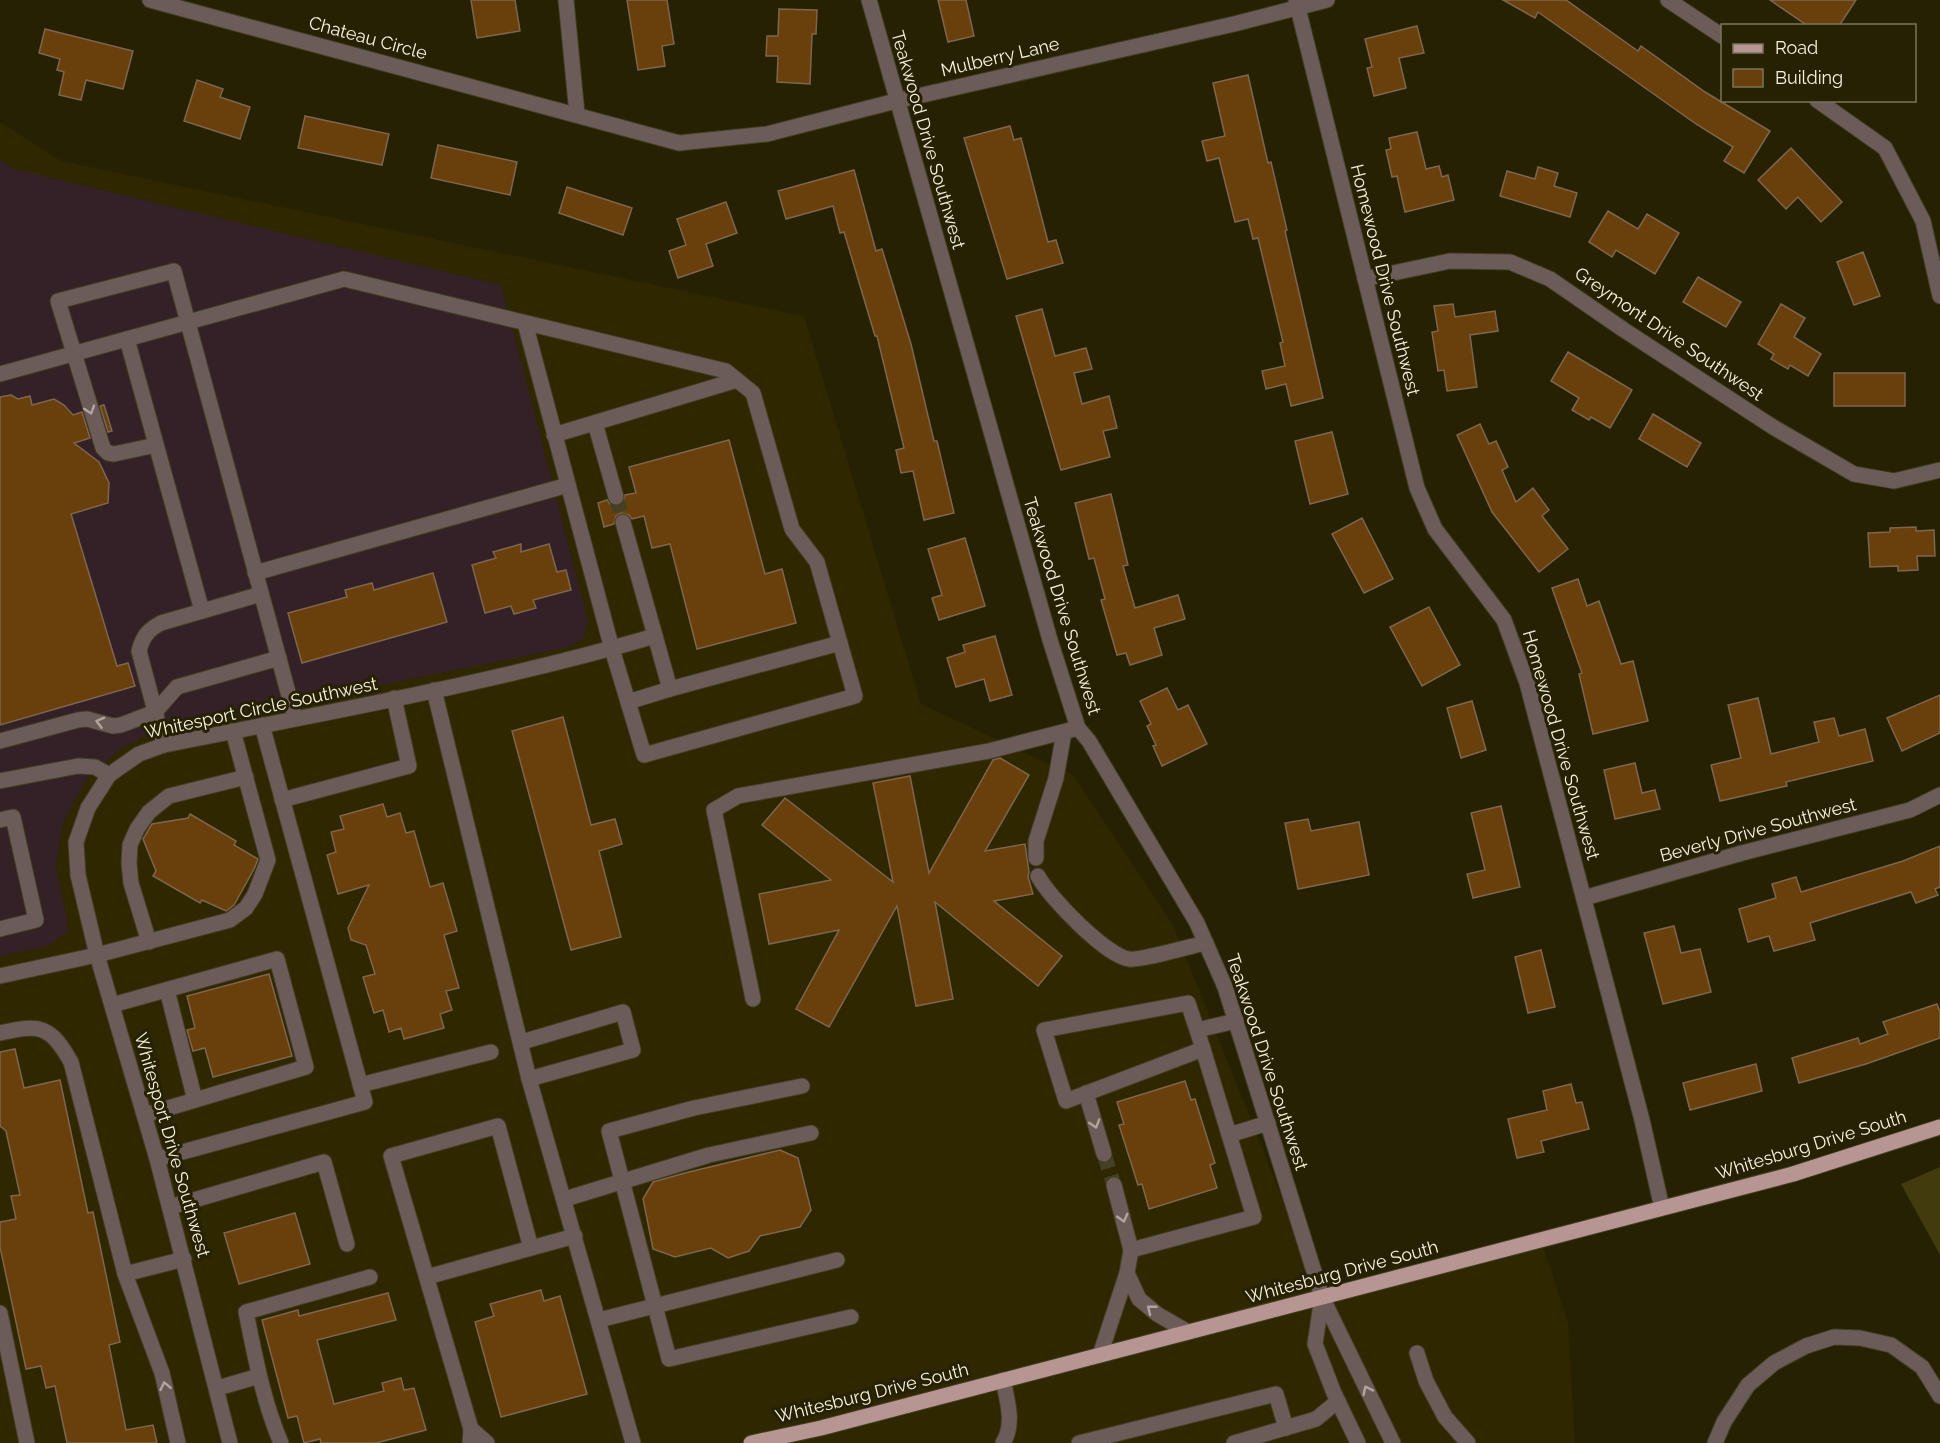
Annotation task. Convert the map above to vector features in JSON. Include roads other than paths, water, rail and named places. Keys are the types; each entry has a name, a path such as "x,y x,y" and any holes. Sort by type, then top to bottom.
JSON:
{"main road":[{"name":"Whitesburg Drive South","path":"751,1443 820,1428 1793,1174 1940,1127"}],"street":[{"name":"Chateau Circle","path":"150,0 577,114"},
{"path":"567,0 577,114"},
{"name":"Teakwood Drive Southwest","path":"869,0 1050,640 1071,730 1089,741 1197,923 1225,987 1322,1298 1393,1443"},
{"name":"Mulberry Lane","path":"577,114 679,143 767,134 896,101 1224,27 1297,3 1327,0"},
{"path":"1668,0 1721,35"},
{"name":"Homewood Drive Southwest","path":"1297,3 1417,488 1435,529 1504,620 1527,683 1642,1120 1662,1208"},
{"path":"1820,102 1885,148 1923,221 1940,296"},
{"name":"Greymont Drive Southwest","path":"1365,279 1450,261 1510,262 1550,279 1623,330 1763,420 1854,474 1894,481 1940,471"},
{"path":"156,445 114,454 108,453 103,448 57,301 174,271 295,718"},
{"path":"0,374 344,279 726,371 753,393 792,529 817,562 855,696 644,755 612,649 525,323"},
{"path":"127,339 202,611"},
{"path":"554,435 737,380"},
{"path":"595,423 616,498"},
{"path":"255,573 568,485"},
{"path":"623,522 670,689"},
{"path":"164,745 139,651 143,636 151,628 161,623 261,594"},
{"name":"Whitesport Circle Southwest","path":"97,955 78,874 76,842 88,808 109,775 139,754 164,745 434,690 612,649 655,636"},
{"path":"628,702 840,643"},
{"path":"0,741 78,720 87,719 113,726 121,725 155,712 177,687 279,658"},
{"path":"434,690 522,1042 529,1079 633,1443"},
{"path":"282,800 410,766 394,698"},
{"path":"157,1159 365,1102 262,725"},
{"path":"1036,858 1036,841 1071,730"},
{"path":"753,999 714,810 738,796 989,751 1071,730"},
{"path":"0,976 97,955 231,920 246,908 255,894 268,860 233,731"},
{"path":"0,781 78,766 95,767 109,775"},
{"path":"149,942 131,883 130,845 137,829 149,812 169,796 246,777"},
{"name":"Beverly Drive Southwest","path":"1584,898 1742,853 1910,810 1940,795"},
{"path":"0,820 14,817 36,921 0,929"},
{"path":"1038,876 1052,898 1086,931 1128,959 1206,943"},
{"name":"Whitesport Drive Southwest","path":"97,955 157,1159 218,1388 230,1443"},
{"path":"112,1005 277,958 306,1067 145,1116"},
{"path":"167,990 195,1100"},
{"path":"1131,1250 1254,1217 1203,1049 1188,1003 1044,1030 1066,1101 1203,1049"},
{"path":"522,1042 623,1012 633,1050 529,1079"},
{"path":"1197,1030 1236,1021"},
{"path":"0,1033 38,1027 62,1045 71,1062 80,1088 125,1274 162,1372 178,1443"},
{"path":"360,1085 491,1052"},
{"path":"802,1086 694,1108 609,1131 669,1359 851,1317"},
{"path":"1086,1093 1104,1154"},
{"path":"1229,1136 1268,1123"},
{"path":"487,1443 471,1436 391,1155 498,1126 531,1248"},
{"path":"565,1199 709,1155 811,1133"},
{"path":"170,1207 324,1162 347,1244"},
{"path":"1100,1355 1127,1274 1131,1250 1114,1185"},
{"path":"427,1277 575,1236"},
{"path":"125,1274 184,1259"},
{"path":"598,1320 837,1260"},
{"path":"1127,1274 1139,1299 1157,1314 1188,1332"},
{"path":"281,1443 268,1410 246,1312 370,1277"},
{"path":"1322,1298 1315,1344 1358,1443"},
{"path":"0,1313 27,1443"},
{"path":"1715,1443 1724,1422 1748,1385 1774,1364 1806,1346 1834,1337 1860,1338 1891,1345 1922,1367 1940,1396"},
{"path":"1417,1353 1426,1381 1445,1417 1468,1443"},
{"path":"218,1388 259,1376"},
{"path":"1003,1380 1009,1416 1008,1435 1003,1443"},
{"path":"1079,1443 1276,1394 1286,1428"},
{"path":"1234,1443 1316,1419 1338,1401"}],"tunnel":[{"path":"616,497 623,522"},
{"path":"1104,1154 1114,1185"}]}
